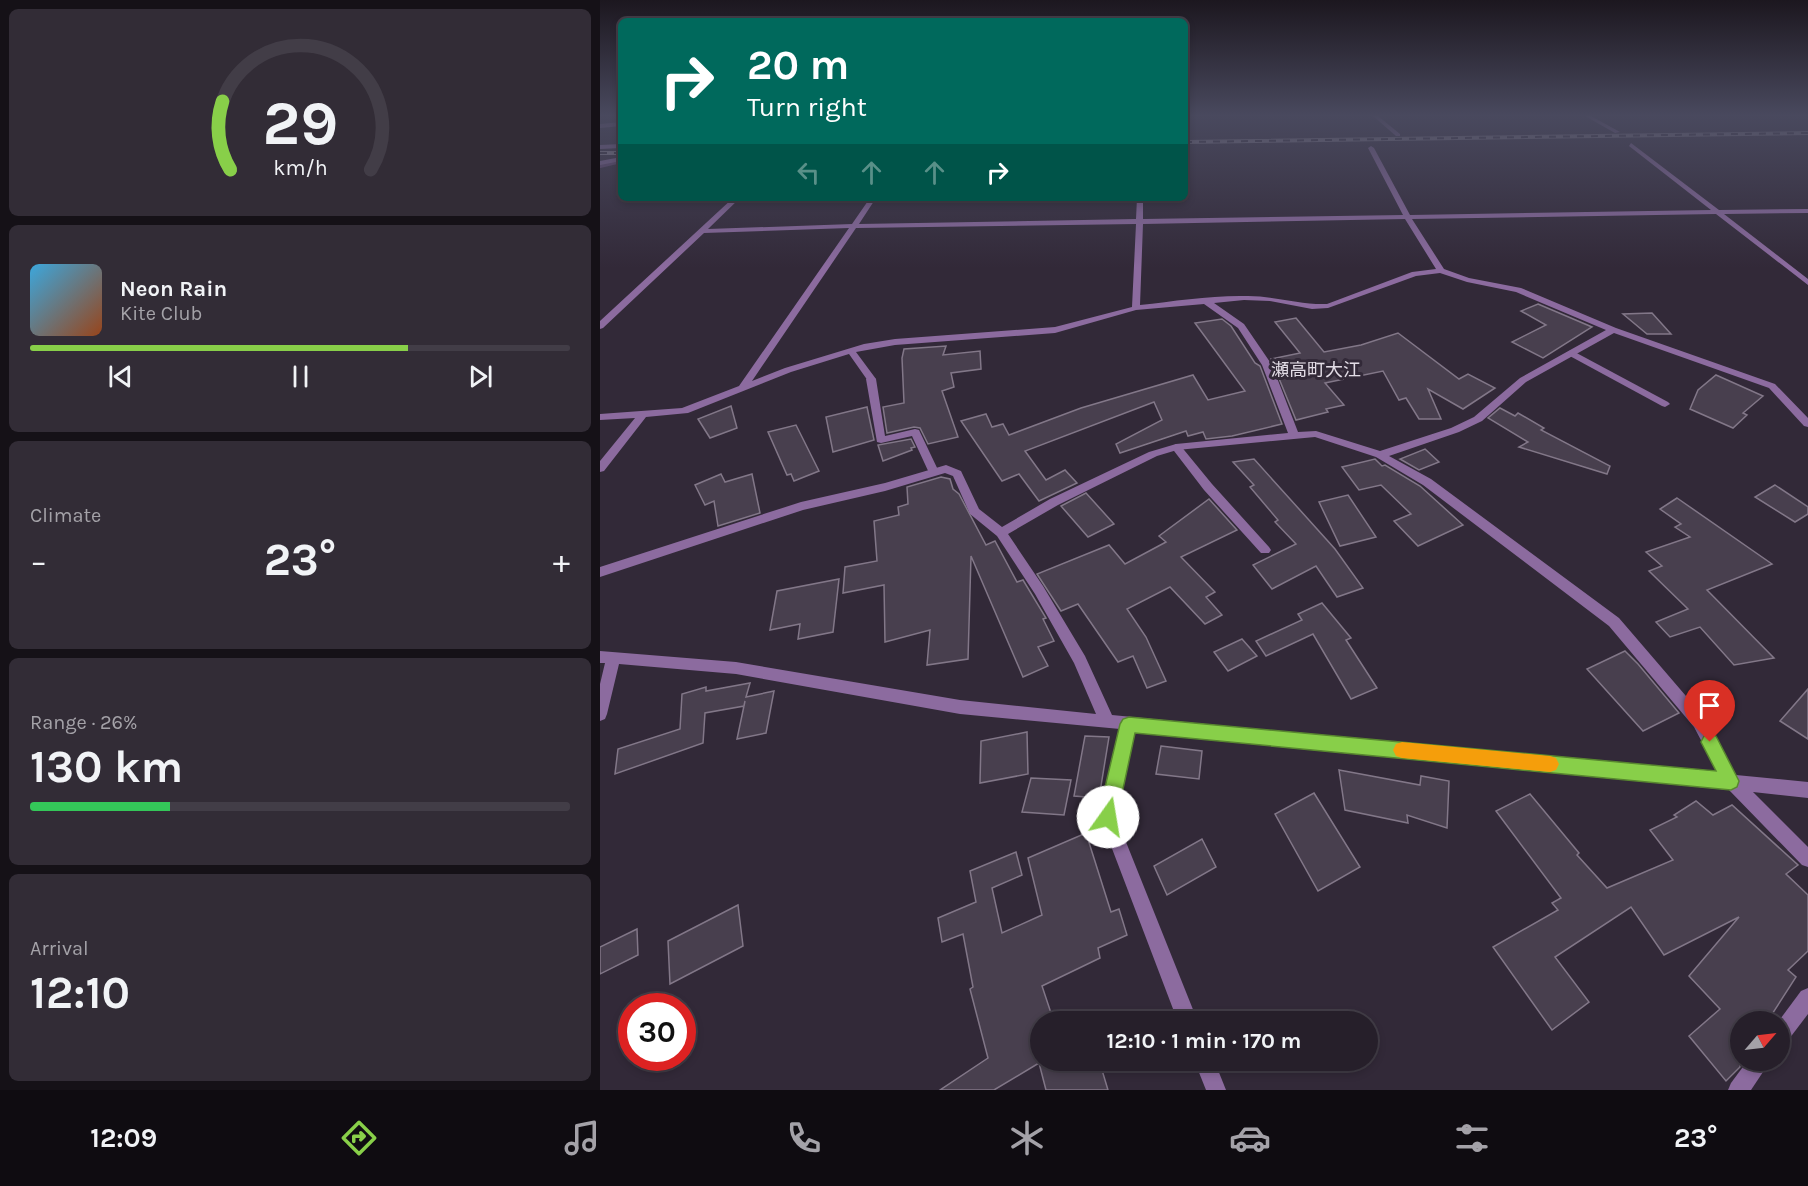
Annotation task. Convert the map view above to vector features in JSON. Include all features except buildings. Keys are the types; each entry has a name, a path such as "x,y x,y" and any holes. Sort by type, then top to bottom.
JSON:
{"street":[{"path":"1381,167 1408,218 1441,271"},
{"path":"1659,167 1808,283"},
{"path":"600,326 734,201"},
{"path":"742,388 871,201"},
{"path":"1136,308 1140,201"},
{"path":"703,231 855,226 1808,211"},
{"path":"600,417 684,411 788,370 851,351 895,342 1055,330 1136,308 1244,298 1270,299 1312,307 1328,306 1415,274 1441,271 1467,280 1518,290 1612,330 1772,386 1808,424"},
{"path":"1207,302 1241,326 1267,365 1294,436"},
{"path":"1380,454 1455,430 1478,419 1523,380 1612,330"},
{"path":"851,351 872,378 881,440 915,432 934,472"},
{"path":"1571,353 1665,404"},
{"path":"600,468 642,415"},
{"path":"1001,533 1064,497 1153,454 1176,447 1316,434 1380,454 1426,482 1572,588 1614,622 1699,722 1731,781 1808,859"},
{"path":"1176,447 1208,487 1265,550"},
{"path":"600,572 801,506 885,487 946,469 957,474 974,511 1001,533 1034,583 1080,660 1107,722"},
{"path":"600,714 607,658 736,668 960,707 1808,790"},
{"path":"1129,724 1108,817 1184,1011"},
{"path":"1790,1022 1808,998"},
{"path":"1208,1071 1216,1090"},
{"path":"1738,1090 1753,1071"}],"slow traffic":[{"path":"1402,750 1550,764"}],"district":[{"name":"瀬高町大江","path":"1316,370"}],"route":[{"path":"1108,817 1129,724 1731,781 1710,742"}]}
